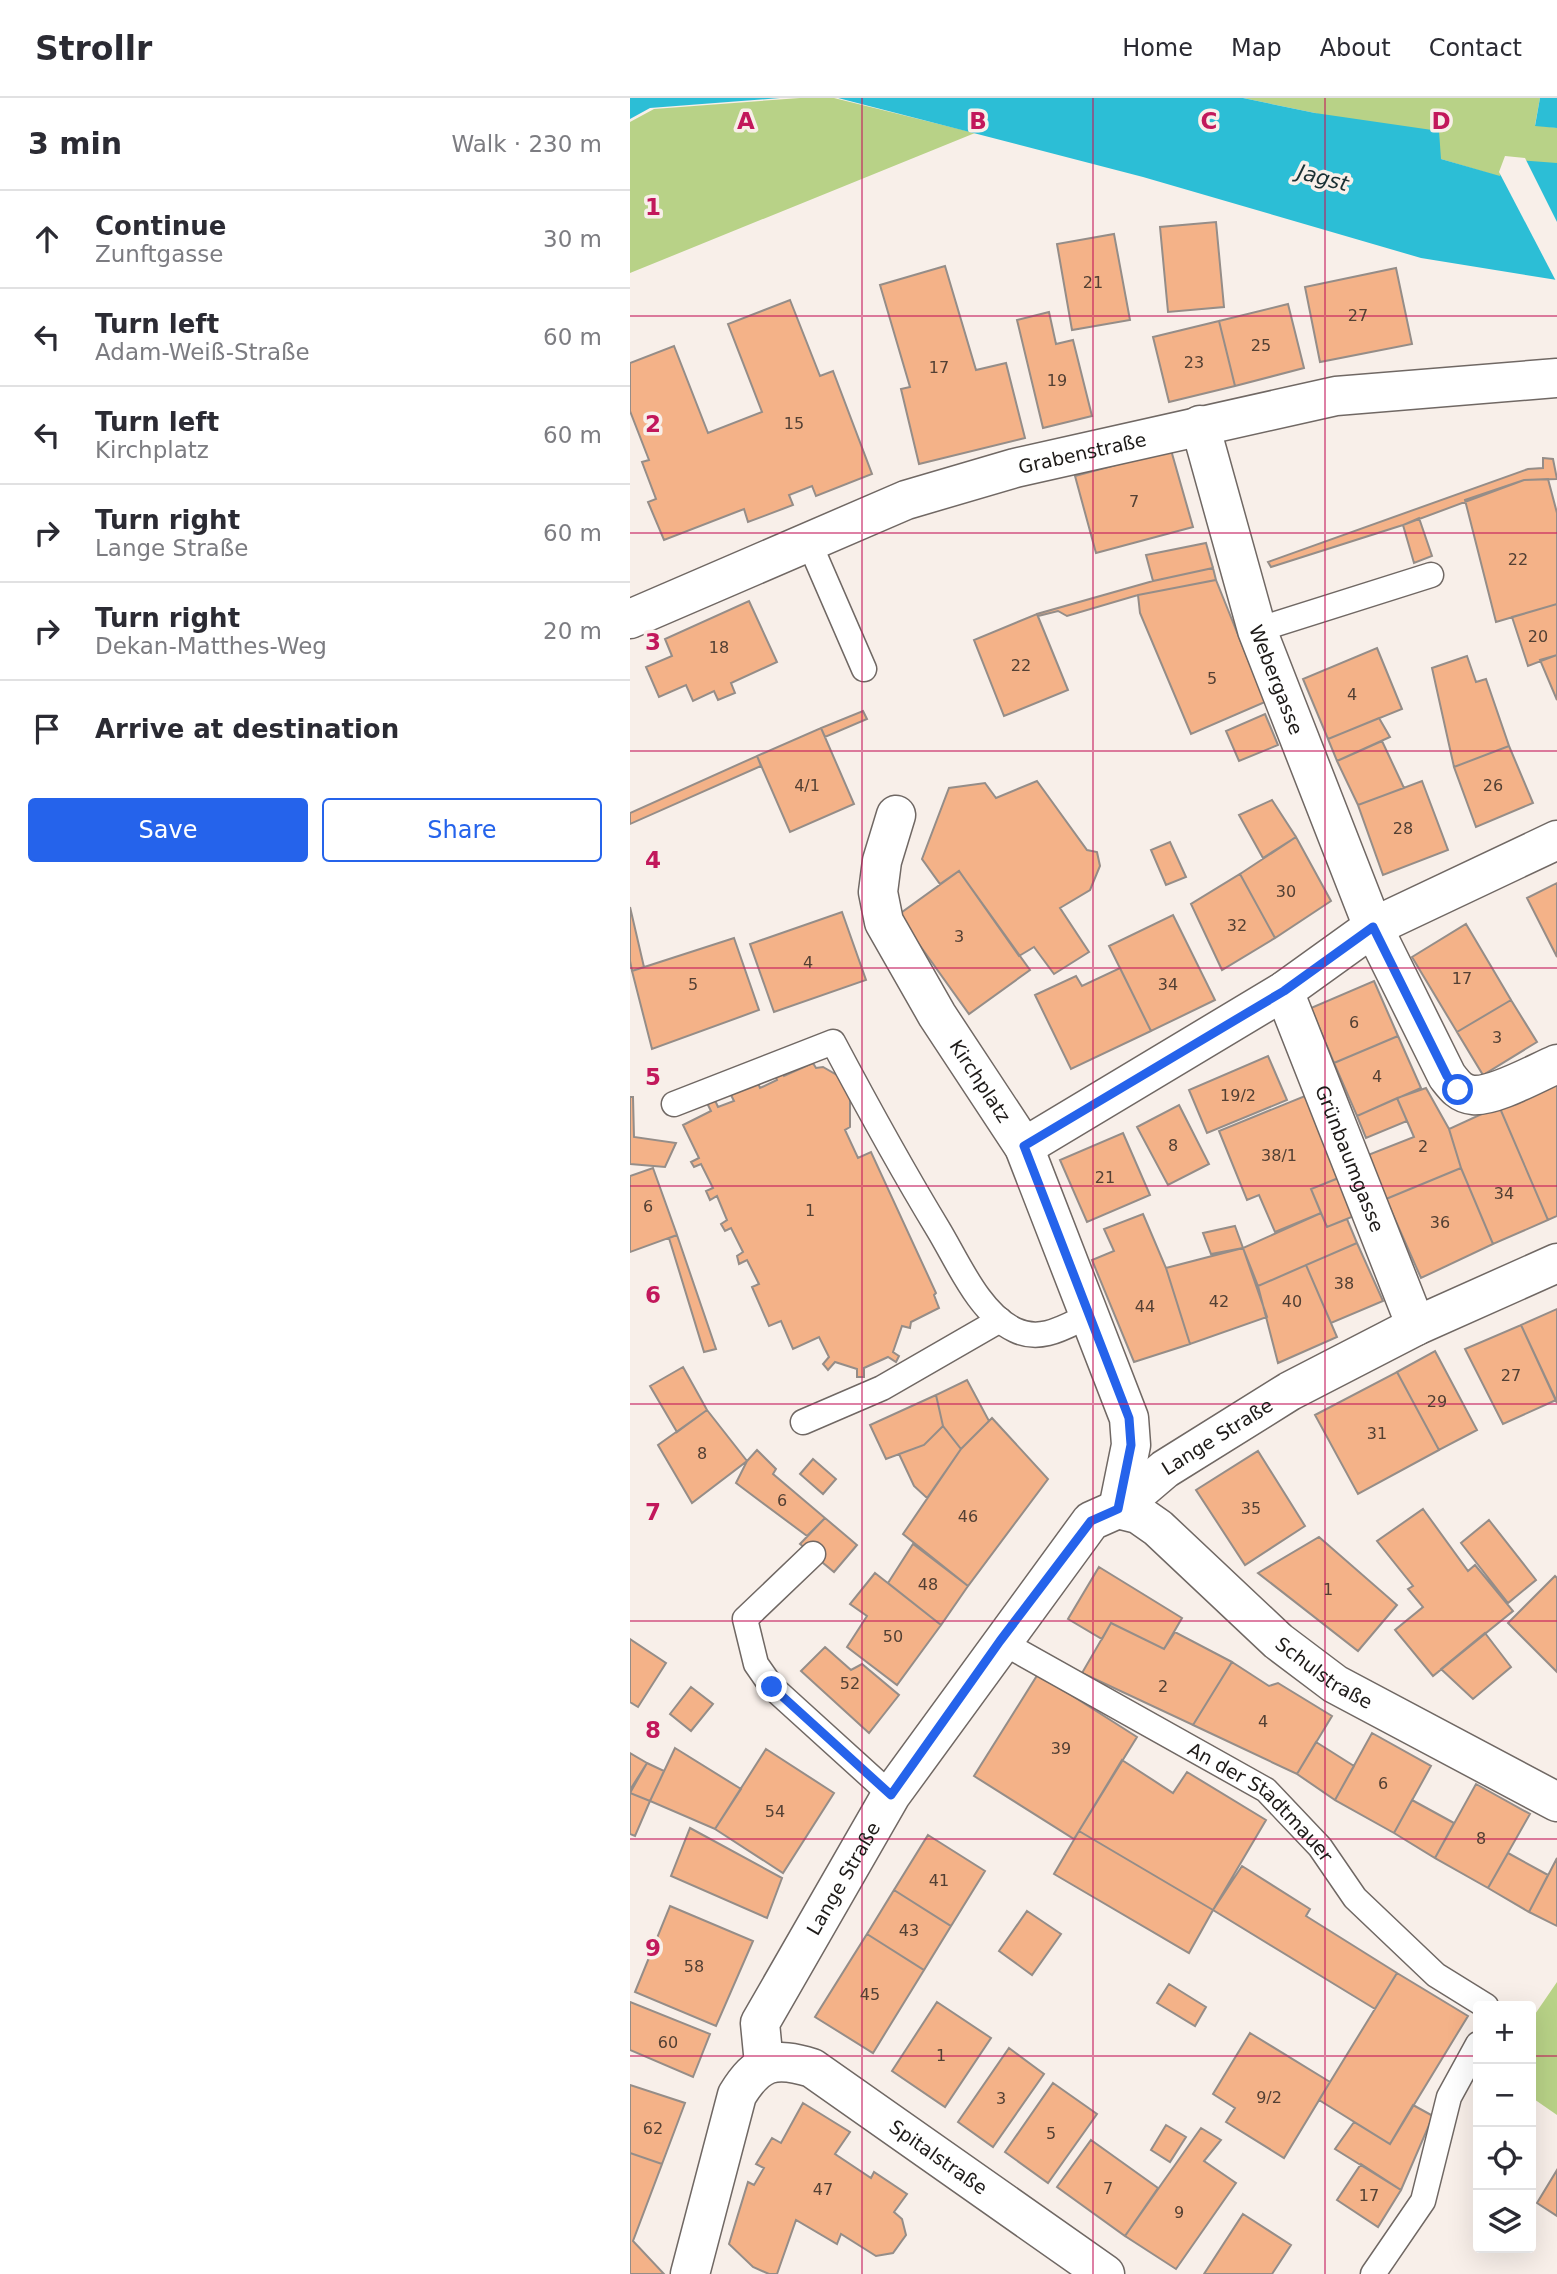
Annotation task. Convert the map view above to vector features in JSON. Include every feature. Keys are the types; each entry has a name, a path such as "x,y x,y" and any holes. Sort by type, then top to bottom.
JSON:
{"street":[{"name":"Grabenstraße","path":"630,619 905,500 1016,468 1336,396 1557,378"},
{"name":"Webergasse","path":"1200,425 1257,630 1373,927 1447,1076 1458,1090 1472,1096 1486,1094 1557,1064"},
{"name":"Kirchplatz","path":"896,815 882,862 878,892 884,922 937,1015 1024,1146 1129,1418 1131,1445 1118,1509"},
{"path":"1024,1146 1284,991 1373,927 1557,839"},
{"name":"Grünbaumgasse","path":"1284,991 1416,1326"},
{"name":"Lange Straße","path":"764,2064 760,2023 891,1795 1000,1641 1091,1521 1118,1509 1165,1469 1290,1391 1416,1326 1557,1263"},
{"name":"Schulstraße","path":"1118,1509 1138,1514 1158,1528 1278,1641 1335,1684 1557,1802"},
{"name":"Spitalstraße","path":"764,2064 788,2060 812,2067 1105,2274"},
{"path":"692,2270 737,2095 749,2075 764,2064"}],"lane":[{"path":"808,540 864,669"},
{"path":"1257,630 1431,575"},
{"path":"674,1104 833,1042 887,1143 943,1237 979,1296 1000,1320 1016,1330 1048,1335 1090,1315"},
{"path":"803,1422 882,1388 1000,1320"},
{"path":"813,1554 745,1619 756,1664 772,1687 891,1795"},
{"name":"An der Stadtmauer","path":"1000,1641 1266,1790 1301,1823 1355,1898 1436,1975 1478,2001"},
{"path":"1373,2274 1423,2201 1449,2097 1473,2053"}],"green space":[{"path":"834,98 975,133 630,273 630,122 654,109"},
{"path":"1243,98 1540,98 1535,125 1557,128 1557,163 1540,163 1501,177 1441,159 1315,113"},
{"path":"1557,1982 1557,2115 1536,2100 1536,2013"}],"water":[{"path":"630,98 780,98 650,108 630,119"},
{"name":"Jagst","path":"838,98 1243,98 1315,113 1439,131 1441,159 1500,176 1506,159 1557,163 1557,280 1421,258 1143,177"},
{"path":"1540,98 1557,98 1557,128 1535,126"}],"pier":[{"path":"1505,156 1525,158 1557,222 1557,283 1499,172"}],"building":[{"path":"1216,222 1224,307 1168,312 1160,227"},
{"path":"1114,234 1130,320 1072,330 1057,244"},
{"path":"945,266 976,370 1006,363 1025,438 919,464 901,389 910,387 880,285"},
{"path":"1396,268 1412,344 1320,362 1305,287"},
{"path":"790,300 820,376 833,371 872,474 816,496 812,486 789,495 793,505 748,522 744,509 664,540 648,502 656,499 642,462 649,460 630,411 630,363 674,346 708,433 762,412 728,324"},
{"path":"1288,304 1304,368 1235,386 1219,321"},
{"path":"1049,312 1056,344 1073,340 1092,416 1043,428 1017,320"},
{"path":"1219,321 1235,386 1169,402 1153,337"},
{"path":"1171,450 1193,527 1096,553 1075,476"},
{"path":"1543,458 1553,459 1557,479 1524,480 1403,525 1271,567 1268,562 1528,469 1543,468"},
{"path":"1548,479 1557,513 1557,604 1496,622 1465,500 1524,480"},
{"path":"1419,518 1432,556 1414,563 1403,525"},
{"path":"1206,543 1213,568 1153,581 1146,555"},
{"path":"1213,568 1216,580 1138,595 1067,616 1058,611 1038,616 1037,614 1153,581"},
{"path":"1216,580 1265,702 1191,734 1140,613 1138,595"},
{"path":"749,601 777,662 731,683 735,693 718,700 714,691 693,701 686,685 659,697 646,667 672,656 665,639"},
{"path":"1557,604 1557,655 1528,666 1512,617"},
{"path":"1037,614 1068,690 1004,716 974,640"},
{"path":"1377,648 1402,709 1328,739 1303,679"},
{"path":"1557,655 1557,700 1540,660"},
{"path":"1467,656 1476,682 1486,679 1509,746 1454,767 1432,668"},
{"path":"863,711 867,719 825,737 821,728"},
{"path":"1265,714 1278,745 1239,761 1226,731"},
{"path":"1379,718 1390,737 1337,761 1328,739"},
{"path":"821,728 854,804 790,832 757,756"},
{"path":"1382,741 1404,788 1358,805 1337,761"},
{"path":"1509,746 1533,803 1476,827 1454,767"},
{"path":"757,756 761,766 630,824 630,813"},
{"path":"1037,781 1087,850 1097,852 1100,866 1090,890 1060,908 1089,952 1054,974 1034,947 1019,956 959,871 940,884 922,859 949,788 985,783 996,798"},
{"path":"1422,781 1448,850 1383,875 1358,805"},
{"path":"1272,800 1296,837 1263,858 1239,815"},
{"path":"1296,837 1331,901 1275,938 1240,874"},
{"path":"1170,842 1186,877 1166,885 1151,850"},
{"path":"959,871 1030,970 969,1014 898,915"},
{"path":"1240,874 1275,938 1222,970 1191,904"},
{"path":"1557,883 1557,957 1527,898"},
{"path":"630,907 644,967 632,971 630,961"},
{"path":"842,912 866,980 774,1012 750,944"},
{"path":"1173,915 1215,1000 1151,1031 1109,946"},
{"path":"1466,924 1511,1000 1457,1032 1412,957"},
{"path":"734,938 759,1010 652,1049 632,971"},
{"path":"1120,968 1151,1031 1071,1069 1035,995 1076,976 1082,986"},
{"path":"1374,981 1398,1036 1334,1063 1311,1008"},
{"path":"1511,1000 1537,1042 1483,1075 1457,1032"},
{"path":"1398,1036 1421,1088 1357,1116 1334,1063"},
{"path":"1268,1056 1287,1100 1207,1133 1189,1090"},
{"path":"813,1063 816,1068 823,1067 842,1078 850,1097 850,1127 845,1130 858,1158 871,1152 936,1293 934,1295 939,1308 911,1322 910,1328 902,1326 893,1352 899,1356 896,1362 888,1357 864,1368 864,1377 857,1377 857,1369 835,1362 828,1370 823,1364 829,1357 819,1337 793,1349 781,1321 769,1326 752,1287 759,1284 747,1260 739,1264 737,1256 743,1252 731,1228 725,1231 721,1224 727,1220 717,1196 710,1200 706,1191 713,1188 701,1164 694,1167 691,1162 699,1158 683,1125 711,1111 706,1101 714,1098 718,1107 734,1101 729,1091 756,1078 760,1088 777,1080 773,1070 780,1066 784,1076"},
{"path":"1557,1083 1557,1216 1548,1220 1499,1106"},
{"path":"1426,1088 1449,1129 1461,1168 1386,1199 1368,1155 1414,1137 1397,1098"},
{"path":"1305,1096 1339,1178 1311,1189 1321,1213 1275,1232 1259,1195 1247,1200 1219,1131"},
{"path":"630,1097 633,1097 634,1137 676,1143 665,1167 630,1164"},
{"path":"1397,1098 1407,1121 1366,1138 1357,1116"},
{"path":"1179,1105 1209,1164 1168,1185 1137,1127"},
{"path":"1499,1106 1548,1220 1493,1244 1461,1168 1449,1129"},
{"path":"1123,1133 1150,1195 1087,1222 1060,1160"},
{"path":"653,1168 677,1235 630,1252 630,1176"},
{"path":"1461,1168 1493,1244 1421,1278 1386,1199"},
{"path":"1348,1174 1364,1212 1327,1227 1311,1189"},
{"path":"1321,1213 1327,1227 1347,1219 1357,1243 1258,1286 1243,1248"},
{"path":"1143,1214 1166,1268 1190,1344 1134,1362 1092,1260 1114,1251 1104,1229"},
{"path":"1235,1226 1243,1248 1211,1254 1203,1233"},
{"path":"677,1235 716,1349 704,1352 669,1238"},
{"path":"1357,1243 1383,1301 1331,1323 1306,1265"},
{"path":"1243,1248 1267,1317 1190,1344 1166,1268"},
{"path":"1306,1265 1337,1337 1278,1363 1258,1286"},
{"path":"1557,1309 1557,1403 1521,1325"},
{"path":"1521,1325 1556,1400 1503,1424 1465,1349"},
{"path":"1435,1351 1477,1430 1439,1450 1397,1372"},
{"path":"683,1367 707,1410 677,1432 650,1386"},
{"path":"1397,1372 1439,1450 1358,1494 1315,1415"},
{"path":"967,1380 989,1421 961,1449 943,1426 936,1395"},
{"path":"936,1395 943,1426 924,1445 886,1459 870,1425"},
{"path":"707,1410 747,1461 692,1503 658,1445"},
{"path":"992,1418 1048,1479 968,1586 903,1534 961,1449"},
{"path":"943,1426 961,1449 927,1498 914,1486 899,1454 924,1445"},
{"path":"757,1450 776,1469 773,1474 825,1518 807,1536 736,1483 747,1461"},
{"path":"1258,1451 1305,1526 1245,1565 1196,1490"},
{"path":"813,1459 836,1479 823,1494 800,1474"},
{"path":"1423,1509 1468,1571 1475,1565 1513,1611 1433,1676 1395,1630 1423,1607 1408,1589 1413,1586 1377,1541"},
{"path":"825,1518 857,1545 834,1572 800,1544"},
{"path":"1489,1520 1536,1580 1508,1603 1461,1543"},
{"path":"1319,1537 1397,1605 1358,1651 1258,1573"},
{"path":"913,1544 968,1586 941,1625 888,1583"},
{"path":"1099,1567 1182,1618 1164,1649 1111,1623 1102,1639 1068,1619"},
{"path":"875,1573 941,1625 897,1685 847,1647 867,1616 850,1604"},
{"path":"1555,1576 1557,1578 1557,1672 1508,1623"},
{"path":"1111,1623 1164,1649 1175,1632 1232,1662 1193,1725 1082,1673"},
{"path":"1485,1633 1511,1667 1473,1699 1441,1669"},
{"path":"630,1639 666,1663 638,1707 630,1702"},
{"path":"825,1647 851,1670 862,1664 899,1695 869,1733 801,1671"},
{"path":"1232,1662 1269,1686 1278,1683 1332,1716 1297,1774 1193,1725"},
{"path":"1038,1674 1137,1737 1074,1839 974,1776"},
{"path":"691,1687 713,1704 691,1731 670,1714"},
{"path":"1372,1733 1431,1766 1394,1833 1335,1800"},
{"path":"1316,1742 1354,1766 1335,1800 1297,1774"},
{"path":"675,1748 741,1789 715,1829 650,1801"},
{"path":"766,1749 834,1793 783,1873 715,1829"},
{"path":"630,1753 647,1763 630,1790"},
{"path":"1122,1760 1173,1793 1187,1772 1266,1820 1213,1910 1079,1831"},
{"path":"647,1763 664,1771 650,1801 630,1793"},
{"path":"1476,1784 1530,1814 1488,1888 1435,1858"},
{"path":"630,1793 650,1801 635,1836 630,1834"},
{"path":"1412,1800 1454,1823 1435,1858 1394,1833"},
{"path":"690,1828 782,1878 767,1918 671,1876"},
{"path":"1079,1831 1213,1910 1189,1953 1054,1874"},
{"path":"928,1835 985,1871 951,1926 894,1890"},
{"path":"1508,1853 1548,1875 1529,1912 1488,1888"},
{"path":"1557,1858 1557,1926 1529,1912"},
{"path":"1242,1866 1310,1909 1306,1916 1397,1973 1375,2009 1213,1910"},
{"path":"894,1890 951,1926 924,1970 867,1934"},
{"path":"670,1906 753,1941 716,2026 635,1992"},
{"path":"1027,1911 1061,1934 1032,1975 999,1951"},
{"path":"867,1934 924,1970 873,2053 815,2017"},
{"path":"1397,1973 1468,2016 1390,2144 1319,2100"},
{"path":"1169,1984 1206,2007 1195,2026 1157,2003"},
{"path":"630,2002 710,2034 693,2077 630,2050"},
{"path":"937,2002 991,2038 945,2107 892,2071"},
{"path":"1250,2033 1330,2082 1284,2158 1226,2122 1235,2108 1213,2094"},
{"path":"1009,2048 1044,2074 993,2147 958,2122"},
{"path":"1053,2083 1097,2114 1048,2183 1005,2152"},
{"path":"630,2085 685,2103 662,2164 630,2153"},
{"path":"803,2103 850,2132 835,2154 871,2178 874,2172 907,2194 894,2212 902,2219 906,2235 893,2253 876,2256 841,2234 837,2244 796,2220 777,2274 769,2274 753,2267 729,2244 748,2182 754,2185 764,2168 756,2164 772,2138 781,2143"},
{"path":"1413,2105 1433,2116 1401,2190 1335,2149 1354,2122 1390,2144"},
{"path":"1166,2125 1186,2137 1170,2162 1151,2150"},
{"path":"1201,2128 1221,2140 1204,2161 1236,2183 1176,2269 1125,2236"},
{"path":"1091,2140 1158,2188 1125,2236 1057,2187"},
{"path":"630,2153 662,2164 633,2241 664,2274 630,2274"},
{"path":"1361,2164 1401,2190 1378,2227 1337,2200"},
{"path":"1557,2170 1557,2216 1537,2203"},
{"path":"1243,2214 1291,2245 1272,2274 1204,2274"}],"route":[{"path":"772,1687 891,1795 1000,1641 1091,1521 1103,1513 1118,1509 1131,1445 1129,1418 1024,1146 1284,991 1373,927 1447,1076 1458,1090"}]}
